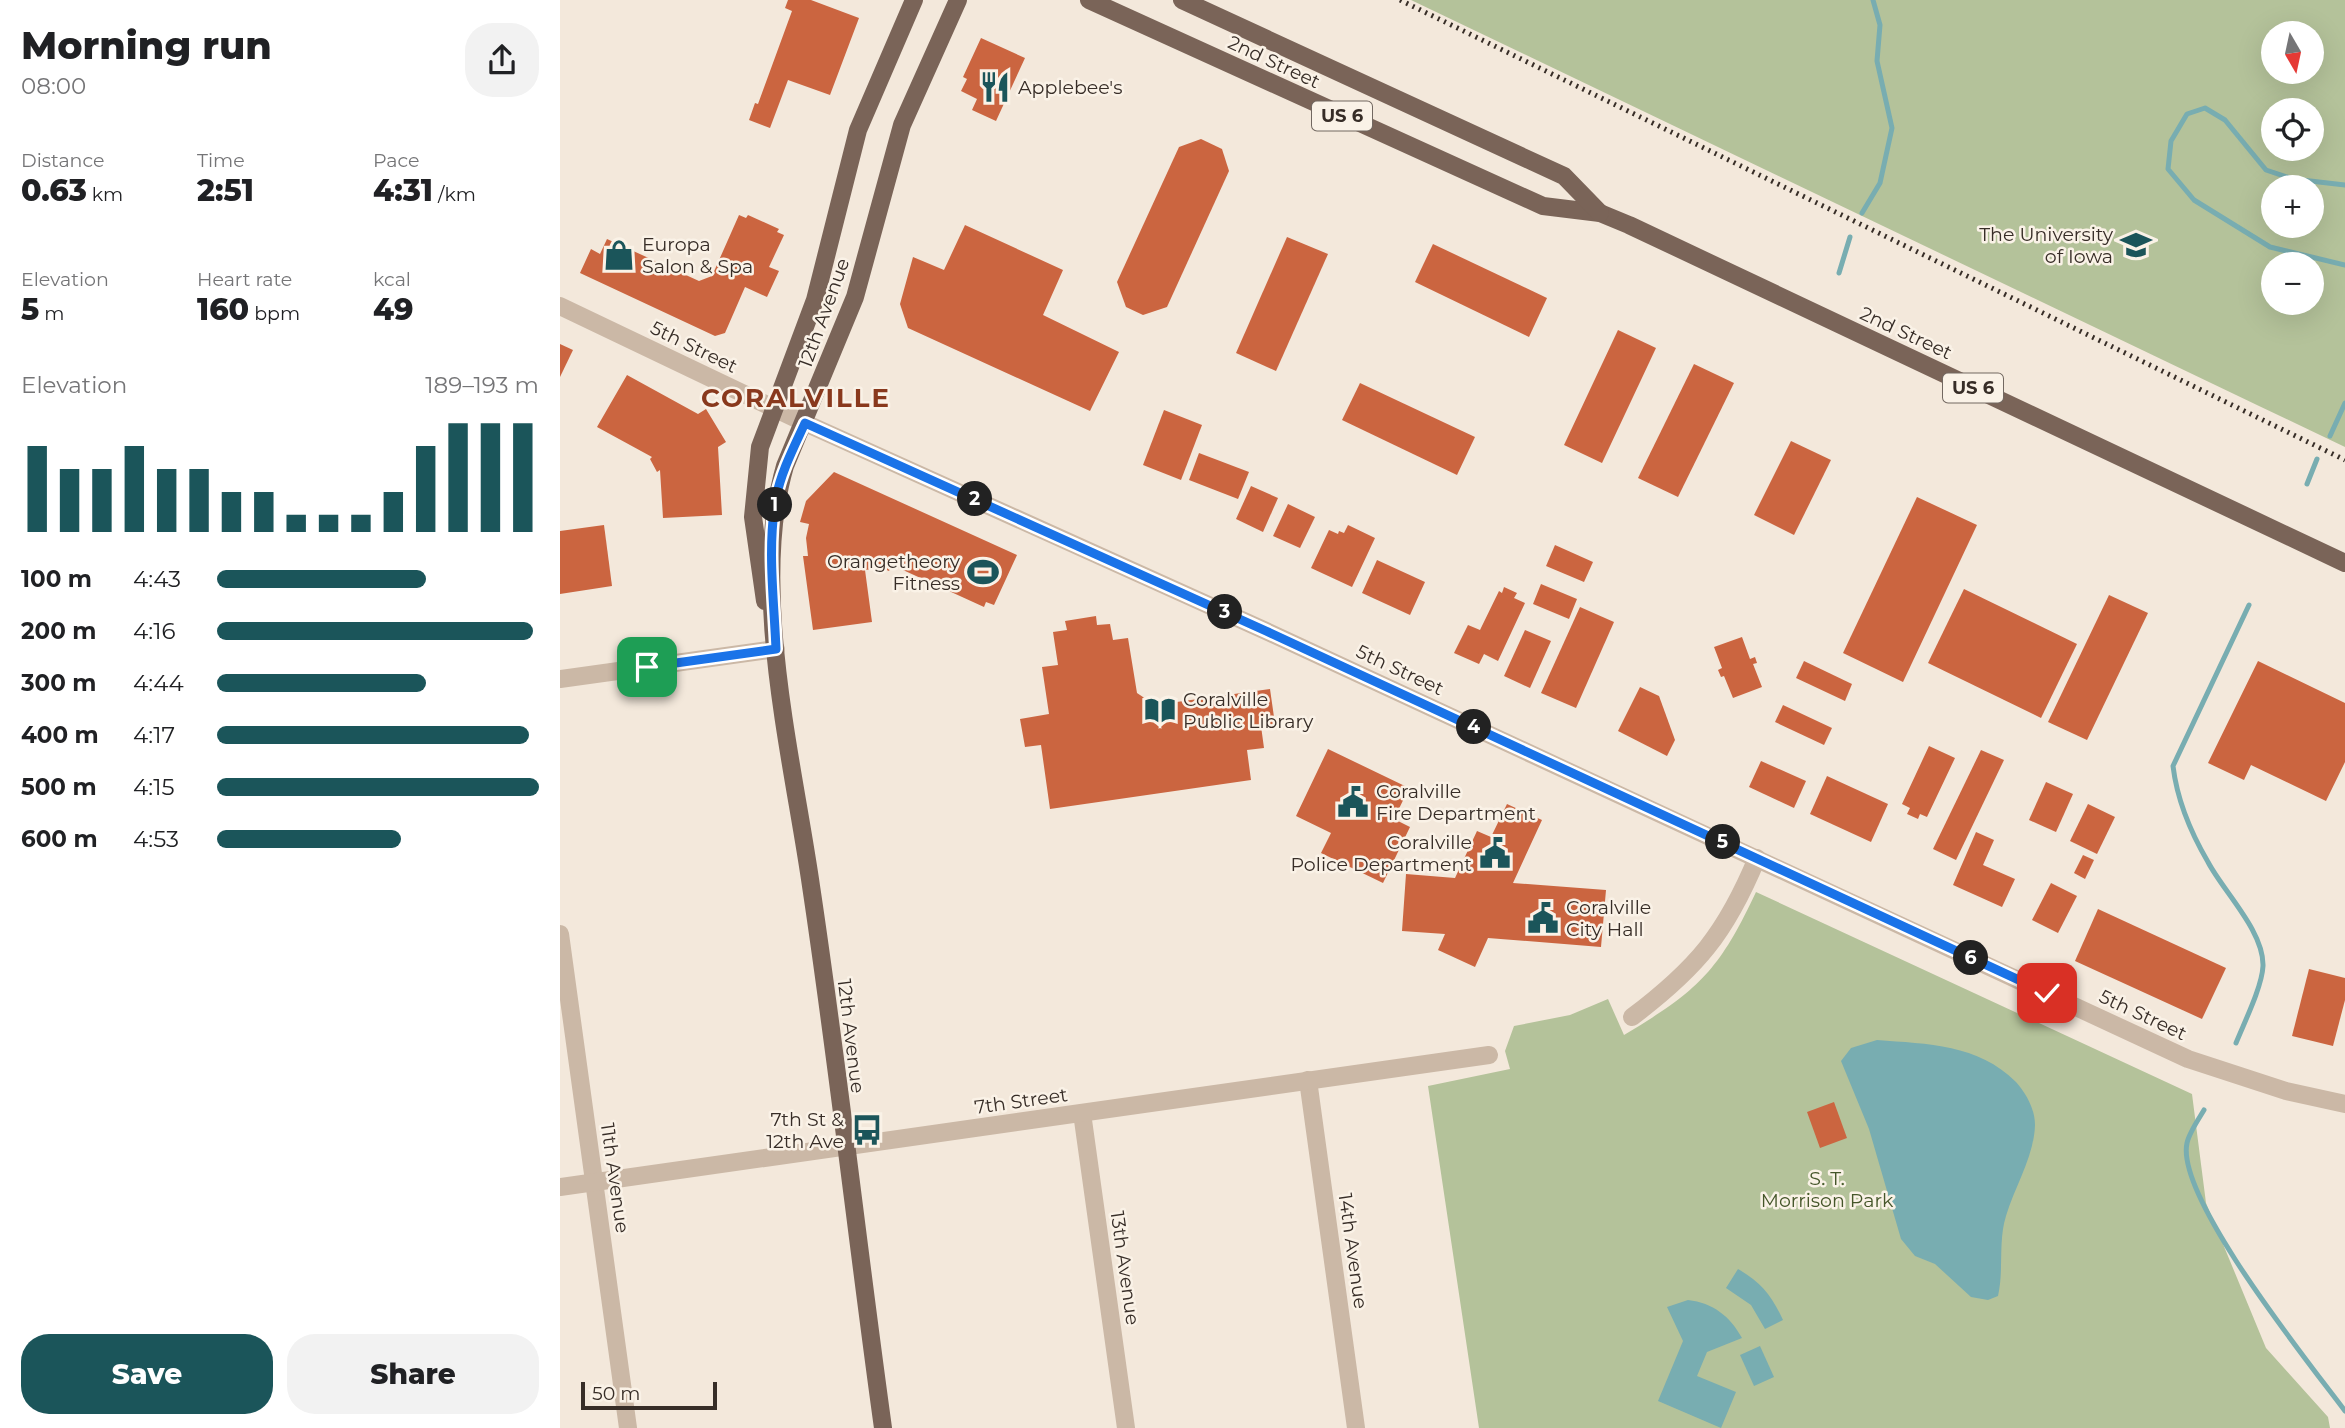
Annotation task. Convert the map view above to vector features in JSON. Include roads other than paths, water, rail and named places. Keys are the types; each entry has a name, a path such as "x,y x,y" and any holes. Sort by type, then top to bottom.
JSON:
{"main road":[{"name":"12th Avenue","path":"883,1428 811,885 776,649 756,550 753,517 760,447 815,300 858,130 914,0"},
{"name":"12th Avenue","path":"776,649 772,529 785,466 805,423 863,273 902,125 958,0"},
{"name":"2nd Street","path":"1089,0 1543,206 1601,213 2345,563"},
{"name":"2nd Street","path":"1182,0 1564,176 1601,213"}],"street":[{"name":"5th Street","path":"560,306 805,423 1757,858 2188,1059 2286,1091 2345,1104"},
{"path":"560,678 776,649"},
{"path":"1632,1017 1673,985 1699,959 1722,930 1740,898 1757,858"},
{"name":"11th Avenue","path":"560,934 628,1428"},
{"name":"7th Street","path":"560,1187 1489,1055"},
{"name":"14th Avenue","path":"1308,1080 1356,1428"},
{"name":"13th Avenue","path":"1082,1113 1126,1428"}],"water":[{"path":"1877,1040 1933,1045 1969,1053 2001,1069 2016,1082 2029,1102 2035,1119 2034,1137 2004,1226 1998,1296 1988,1300 1971,1297 1935,1264 1915,1256 1901,1239 1869,1129 1841,1061 1851,1048"},
{"path":"1738,1269 1765,1290 1783,1320 1765,1329 1751,1305 1726,1288"},
{"path":"1688,1300 1705,1304 1720,1312 1742,1338 1707,1352 1697,1376 1736,1392 1721,1428 1658,1401 1683,1341 1667,1307"},
{"path":"1760,1346 1774,1377 1754,1386 1740,1355"}],"waterway":[{"path":"1862,213 1880,183 1892,128 1877,61 1880,25 1873,0"},
{"path":"2345,185 2293,179 2266,170 2225,120 2205,108 2187,114 2171,141 2168,169 2194,200 2270,247 2345,265"},
{"path":"1839,273 1850,237"},
{"path":"2330,436 2345,403"},
{"path":"2307,484 2317,459"},
{"path":"2236,1043 2262,975 2262,953 2250,925 2196,839 2181,803 2173,766 2249,605"},
{"path":"2204,1110 2187,1143 2189,1168 2202,1201 2248,1280 2345,1411"}],"railway":[{"path":"1400,0 2345,460"}],"place":[{"name":"Applebee's","path":"995,87"},
{"name":"The University of Iowa","path":"2136,245"},
{"name":"Europa Salon & Spa","path":"619,255"},
{"name":"Orangetheory Fitness","path":"983,572"},
{"name":"Coralville Public Library","path":"1160,710"},
{"name":"Coralville Fire Department","path":"1353,802"},
{"name":"Coralville Police Department","path":"1495,853"},
{"name":"Coralville City Hall","path":"1543,918"},
{"name":"7th St & 12th Ave","path":"867,1130"}],"district":[{"name":"CORALVILLE","path":"796,398"}],"park label":[{"name":"S. T. Morrison Park","path":"1827,1189"}]}
